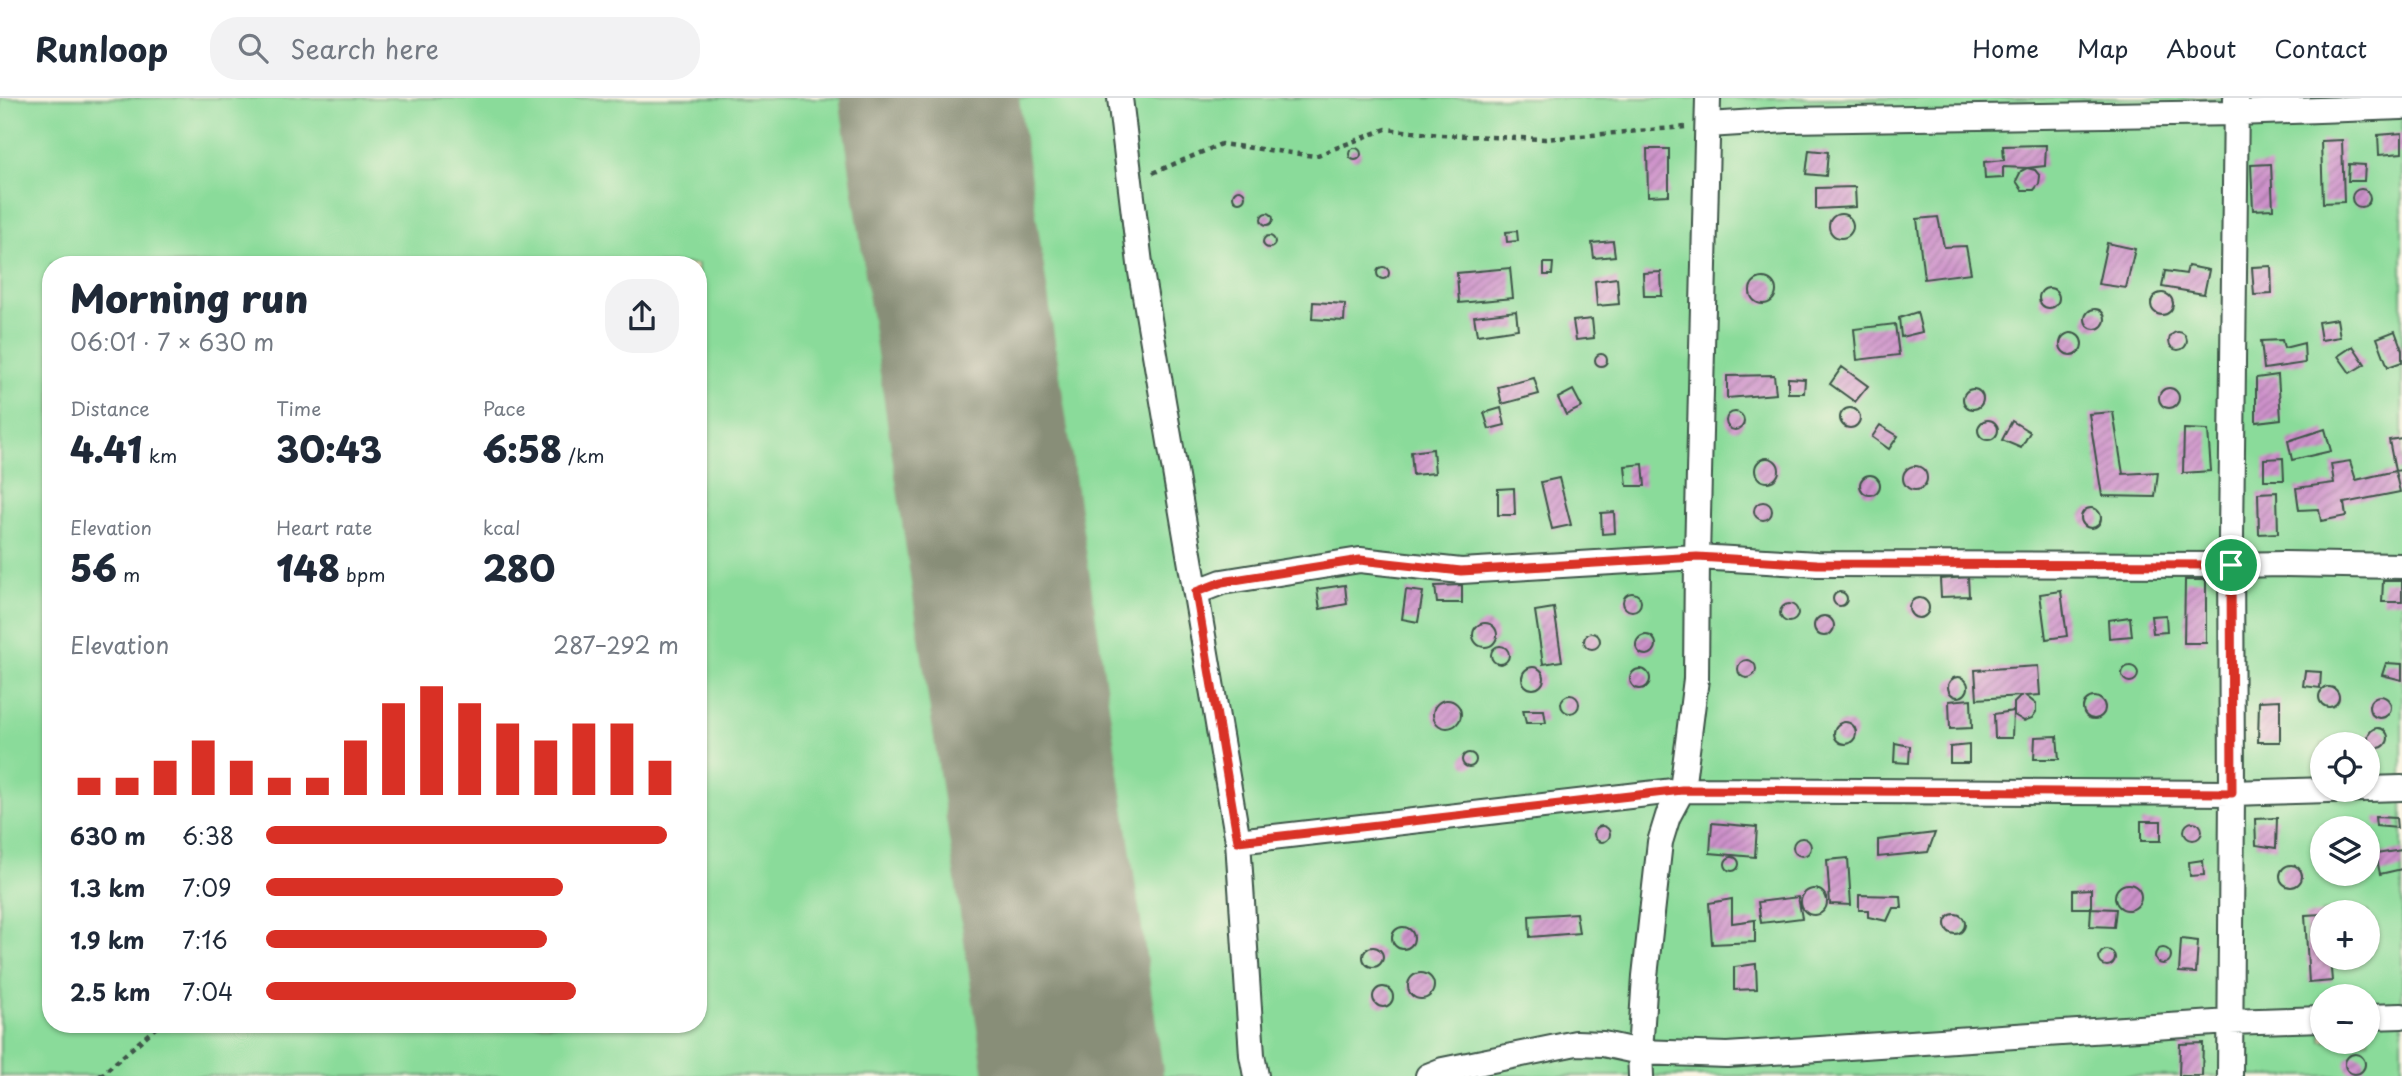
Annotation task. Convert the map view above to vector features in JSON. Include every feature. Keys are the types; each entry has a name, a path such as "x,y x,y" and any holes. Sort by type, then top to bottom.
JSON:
{"street":[{"path":"1120,98 1141,272 1238,841 1252,1055 1256,1076"},
{"path":"1640,1064 1645,976 1660,842 1668,816 1682,790 1696,679 1708,98"},
{"path":"1708,125 2236,105 2402,107"},
{"path":"2230,1076 2231,565 2236,105"},
{"path":"1196,592 1222,582 1360,560 1461,571 1697,557 1817,564 2402,566"},
{"path":"2380,789 2402,788"},
{"path":"1238,841 1682,790 2232,793 2310,791"},
{"path":"2380,1017 2402,1016"},
{"path":"1428,1076 1443,1070 1576,1043 1604,1044 1640,1064 1727,1055 2230,1022 2310,1019"}],"path":[{"path":"1130,183 1221,144 1315,156 1386,130 1545,139 1708,125"},
{"path":"100,1076 150,1033"}],"green space":[{"path":"0,98 2402,98 2402,1076 0,1076"}],"building":[{"path":"2402,133 2402,153 2379,155 2378,135"},
{"path":"2342,140 2344,202 2323,203 2321,141"},
{"path":"2046,145 2045,166 2003,167 2003,178 1985,179 1984,162 2004,160 2003,146"},
{"path":"1355,148 1361,154 1355,160 1349,154"},
{"path":"1647,149 1669,149 1669,195 1648,196"},
{"path":"1809,150 1828,152 1826,176 1806,174"},
{"path":"2271,164 2273,209 2253,210 2251,165"},
{"path":"2349,164 2365,165 2364,181 2348,181"},
{"path":"2027,168 2035,170 2040,176 2039,184 2034,190 2022,190 2016,181 2021,171"},
{"path":"1855,187 1856,207 1816,209 1816,188"},
{"path":"2357,189 2365,189 2370,198 2368,205 2357,207 2352,202 2352,194"},
{"path":"1239,190 1245,196 1239,202 1233,196"},
{"path":"1267,213 1273,219 1267,225 1261,219"},
{"path":"1841,214 1850,217 1853,226 1850,235 1841,238 1832,235 1829,226 1832,217"},
{"path":"1938,217 1944,247 1966,246 1971,273 1924,279 1917,219"},
{"path":"1517,231 1518,241 1507,242 1506,232"},
{"path":"1269,236 1275,242 1269,248 1263,242"},
{"path":"1613,241 1615,256 1594,258 1592,243"},
{"path":"2107,243 2135,249 2126,288 2098,284"},
{"path":"1544,263 1553,263 1552,275 1544,275"},
{"path":"2188,266 2209,270 2204,294 2162,287 2165,271 2186,274"},
{"path":"2271,266 2272,294 2254,295 2252,267"},
{"path":"1383,267 1389,273 1383,279 1377,273"},
{"path":"1510,268 1513,298 1459,303 1457,273"},
{"path":"1661,272 1662,296 1644,296 1643,273"},
{"path":"1617,278 1619,304 1597,306 1595,281"},
{"path":"1763,278 1772,282 1776,291 1772,300 1763,304 1754,300 1750,291 1754,282"},
{"path":"2049,288 2056,291 2059,298 2056,305 2049,308 2042,305 2039,298 2042,291"},
{"path":"2162,293 2172,300 2173,304 2166,314 2162,315 2152,308 2151,304 2158,294"},
{"path":"1313,302 1345,304 1344,321 1312,319"},
{"path":"2095,309 2102,312 2105,319 2102,326 2095,329 2088,326 2085,319 2088,312"},
{"path":"1516,311 1518,329 1477,335 1474,316"},
{"path":"1917,312 1922,332 1901,337 1899,318"},
{"path":"1592,319 1594,338 1576,340 1573,321"},
{"path":"2337,319 2340,337 2321,340 2318,322"},
{"path":"1895,324 1899,355 1857,360 1854,329"},
{"path":"2395,331 2402,350 2402,362 2388,367 2377,338"},
{"path":"2178,332 2184,335 2187,341 2184,347 2178,350 2172,347 2169,341 2172,335"},
{"path":"2071,333 2079,336 2082,344 2079,352 2071,355 2063,352 2060,344 2063,336"},
{"path":"2282,340 2284,348 2304,343 2305,363 2264,369 2261,341"},
{"path":"2353,346 2365,364 2350,373 2338,356"},
{"path":"1601,354 1607,360 1601,366 1595,360"},
{"path":"1842,367 1868,386 1855,402 1830,384"},
{"path":"1774,375 1776,394 1727,398 1727,376"},
{"path":"2278,375 2281,419 2256,422 2256,378"},
{"path":"1534,378 1539,394 1502,404 1498,387"},
{"path":"1788,378 1805,379 1804,393 1788,393"},
{"path":"2165,388 2173,388 2179,398 2173,408 2165,408 2159,402 2159,394"},
{"path":"1973,389 1980,392 1983,399 1980,406 1973,409 1966,406 1963,399 1966,392"},
{"path":"1573,390 1582,407 1566,415 1558,398"},
{"path":"1501,408 1505,425 1489,429 1484,413"},
{"path":"1850,408 1857,411 1860,418 1857,425 1850,428 1843,425 1840,418 1843,411"},
{"path":"1735,412 1741,415 1744,421 1741,427 1735,430 1729,427 1726,421 1729,415"},
{"path":"2113,412 2123,474 2158,472 2155,497 2102,496 2089,414"},
{"path":"1988,420 1995,423 1998,430 1995,437 1988,440 1981,437 1978,430 1981,423"},
{"path":"2012,421 2030,432 2021,448 2002,440"},
{"path":"1880,425 1898,436 1889,449 1872,437"},
{"path":"2184,429 2208,430 2211,471 2183,473"},
{"path":"2325,429 2331,451 2292,460 2288,441"},
{"path":"2402,438 2402,470 2395,471 2389,440"},
{"path":"1433,449 1435,473 1413,475 1411,452"},
{"path":"1767,458 1776,461 1779,470 1776,479 1767,482 1758,479 1755,470 1758,461"},
{"path":"2283,458 2284,480 2264,480 2264,459"},
{"path":"2350,461 2356,480 2395,471 2400,492 2344,503 2346,516 2321,521 2319,509 2299,510 2296,488 2334,483 2331,464"},
{"path":"1643,464 1645,486 1627,486 1625,466"},
{"path":"1915,466 1923,470 1927,478 1923,486 1915,490 1907,486 1903,478 1907,470"},
{"path":"1866,475 1874,475 1880,485 1874,495 1866,495 1860,489 1860,481"},
{"path":"1559,478 1571,525 1552,529 1541,482"},
{"path":"1514,488 1515,515 1498,515 1498,489"},
{"path":"2277,492 2278,533 2259,534 2258,493"},
{"path":"1763,502 1771,507 1772,511 1767,519 1763,520 1755,515 1754,511 1759,503"},
{"path":"2087,508 2095,508 2101,518 2095,528 2087,528 2081,522 2081,514"},
{"path":"1614,512 1615,533 1602,534 1601,513"},
{"path":"1968,577 1969,596 1941,597 1940,579"},
{"path":"2185,580 2206,580 2206,643 2184,643"},
{"path":"2383,581 2402,581 2402,602 2382,602"},
{"path":"1345,585 1347,604 1320,609 1317,589"},
{"path":"1462,585 1462,603 1437,603 1435,586"},
{"path":"1406,590 1423,592 1418,622 1402,619"},
{"path":"2061,591 2067,636 2046,639 2040,594"},
{"path":"1837,592 1843,592 1847,599 1843,606 1837,606 1833,602 1833,596"},
{"path":"1632,593 1638,596 1641,602 1638,608 1632,611 1626,608 1623,602 1626,596"},
{"path":"1919,598 1926,601 1929,608 1926,615 1919,618 1912,615 1909,608 1912,601"},
{"path":"1789,604 1795,607 1798,613 1795,619 1789,622 1783,619 1780,613 1783,607"},
{"path":"1554,608 1562,661 1543,664 1535,611"},
{"path":"2166,615 2167,632 2153,633 2151,616"},
{"path":"1824,616 1831,619 1834,626 1831,633 1824,636 1817,633 1814,626 1817,619"},
{"path":"2130,617 2132,636 2109,638 2108,620"},
{"path":"1485,623 1493,627 1497,635 1493,643 1485,647 1477,643 1473,635 1477,627"},
{"path":"1589,633 1595,633 1600,641 1598,647 1589,649 1584,644 1584,638"},
{"path":"1646,635 1653,638 1656,645 1653,652 1646,655 1639,652 1636,645 1639,638"},
{"path":"1500,646 1508,651 1509,655 1504,663 1500,664 1492,659 1491,655 1496,647"},
{"path":"1743,660 1751,660 1756,669 1754,676 1743,678 1738,673 1738,665"},
{"path":"2386,663 2402,664 2402,680 2382,675"},
{"path":"2038,666 2040,695 2026,696 2036,704 2036,712 2032,718 2024,721 2014,715 2014,703 2021,696 1977,699 1975,670"},
{"path":"2130,666 2136,668 2136,680 2130,682 2124,680 2122,674 2124,668"},
{"path":"1533,667 1541,670 1544,678 1541,686 1533,689 1525,686 1522,678 1525,670"},
{"path":"1640,669 1647,672 1650,679 1647,686 1640,689 1633,686 1630,679 1633,672"},
{"path":"2305,671 2321,672 2320,688 2303,686"},
{"path":"1958,677 1965,680 1968,687 1965,694 1958,697 1951,694 1948,687 1951,680"},
{"path":"2325,687 2333,687 2339,697 2333,707 2325,707 2319,701 2319,693"},
{"path":"1570,695 1576,698 1579,704 1576,710 1570,713 1564,710 1561,704 1564,698"},
{"path":"2380,696 2388,699 2391,707 2388,715 2380,718 2372,715 2369,707 2372,699"},
{"path":"2094,697 2102,700 2105,708 2102,716 2094,719 2086,716 2083,708 2086,700"},
{"path":"1971,699 1972,728 1950,729 1949,701"},
{"path":"1447,700 1457,704 1461,714 1457,724 1447,728 1437,724 1433,714 1437,704"},
{"path":"2280,700 2280,742 2258,742 2259,701"},
{"path":"1523,710 1544,710 1546,723 1526,723"},
{"path":"2013,711 2012,738 1995,738 1994,714"},
{"path":"1845,722 1853,725 1856,733 1853,741 1845,744 1837,741 1834,733 1837,725"},
{"path":"2378,728 2387,734 2387,742 2380,748 2380,732 2370,732"},
{"path":"2057,736 2059,759 2034,759 2035,737"},
{"path":"1895,743 1910,746 1909,763 1894,762"},
{"path":"1969,745 1969,763 1950,763 1950,747"},
{"path":"1466,753 1472,753 1476,760 1472,767 1466,767 1462,763 1462,757"},
{"path":"2380,817 2396,818 2397,828 2380,826"},
{"path":"2277,818 2276,848 2256,845 2255,819"},
{"path":"2141,821 2161,821 2161,841 2141,841"},
{"path":"2193,822 2199,825 2202,831 2199,837 2193,840 2187,837 2184,831 2187,825"},
{"path":"1712,823 1757,827 1755,857 1710,853"},
{"path":"1602,826 1608,828 1608,840 1602,842 1596,840 1594,834 1596,828"},
{"path":"1935,833 1928,852 1878,857 1878,840"},
{"path":"1798,838 1806,838 1811,847 1809,854 1798,856 1793,851 1793,843"},
{"path":"2402,850 2402,869 2380,874 2380,853"},
{"path":"1732,857 1737,859 1737,869 1732,871 1727,869 1725,864 1727,859"},
{"path":"1848,858 1851,905 1830,904 1827,860"},
{"path":"2203,860 2204,875 2190,876 2189,862"},
{"path":"2287,865 2295,865 2302,872 2302,880 2295,887 2287,887 2280,880 2280,872"},
{"path":"2128,884 2137,888 2141,897 2137,906 2128,910 2119,906 2115,897 2119,888"},
{"path":"1814,889 1823,893 1827,902 1823,911 1814,915 1805,911 1801,902 1805,893"},
{"path":"2091,889 2091,908 2073,908 2073,890"},
{"path":"1859,895 1901,896 1902,908 1893,908 1887,921 1868,917 1868,910 1859,910"},
{"path":"1798,897 1802,918 1761,923 1758,902"},
{"path":"1732,899 1732,923 1755,920 1755,942 1712,944 1709,903"},
{"path":"2091,908 2116,909 2114,927 2090,926"},
{"path":"1576,913 1579,933 1530,937 1529,916"},
{"path":"1951,914 1959,914 1965,924 1959,934 1951,934 1945,928 1945,920"},
{"path":"2305,915 2310,915 2310,970 2331,970 2332,981 2309,983"},
{"path":"1399,927 1407,927 1414,934 1414,942 1407,949 1399,949 1392,942 1392,934"},
{"path":"2181,939 2198,941 2196,973 2179,972"},
{"path":"1373,947 1380,950 1383,957 1380,964 1373,967 1366,964 1363,957 1366,950"},
{"path":"2163,948 2169,950 2169,962 2163,964 2157,962 2155,956 2157,950"},
{"path":"2107,950 2115,958 2107,966 2099,958"},
{"path":"1756,964 1757,989 1734,990 1734,967"},
{"path":"1421,973 1430,977 1434,986 1430,995 1421,999 1412,995 1408,986 1412,977"},
{"path":"1383,987 1390,990 1393,997 1390,1004 1383,1007 1376,1004 1373,997 1376,990"},
{"path":"2203,1043 2202,1076 2179,1076 2180,1044"},
{"path":"2351,1054 2359,1054 2365,1060 2365,1068 2359,1074 2351,1074 2345,1068 2345,1060"}],"runway":[{"path":"929,98 1074,1076"}],"route":[{"path":"1697,557 1817,564 2231,565 2232,793 1682,790 1238,841 1196,592 1222,582 1360,560 1461,571 1697,557"}]}
